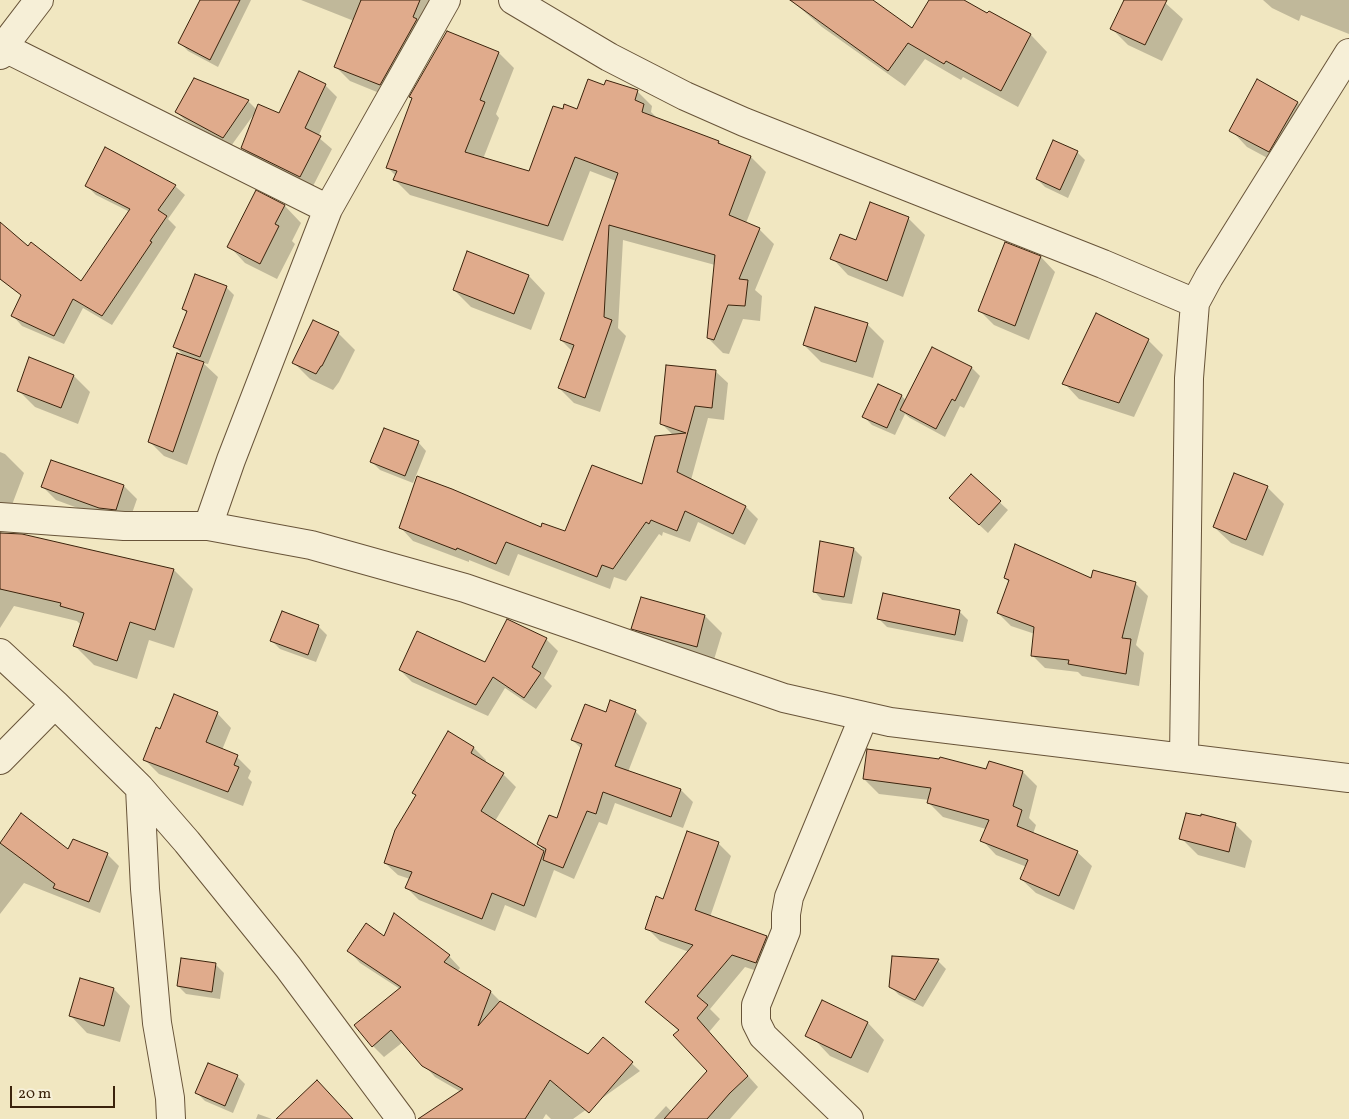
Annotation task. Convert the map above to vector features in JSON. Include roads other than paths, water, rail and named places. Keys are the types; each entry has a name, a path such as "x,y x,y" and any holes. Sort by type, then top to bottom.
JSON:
{"street":[{"path":"39,0 2,51 328,209"},
{"path":"208,526 231,460 328,209 446,0"},
{"path":"513,0 609,57 685,96 744,122 1103,264 1195,303"},
{"path":"1184,758 1188,378 1195,303 1209,277 1349,54"},
{"path":"0,517 124,526 208,526 311,545 465,588 784,698 890,722 1349,778"},
{"path":"0,653 140,788 187,842 288,968 401,1119"},
{"path":"0,760 55,704"},
{"path":"849,1119 763,1036 756,1022 756,1005 786,931 789,897 864,716"},
{"path":"140,788 145,889 157,1023 170,1098 171,1119"}]}
